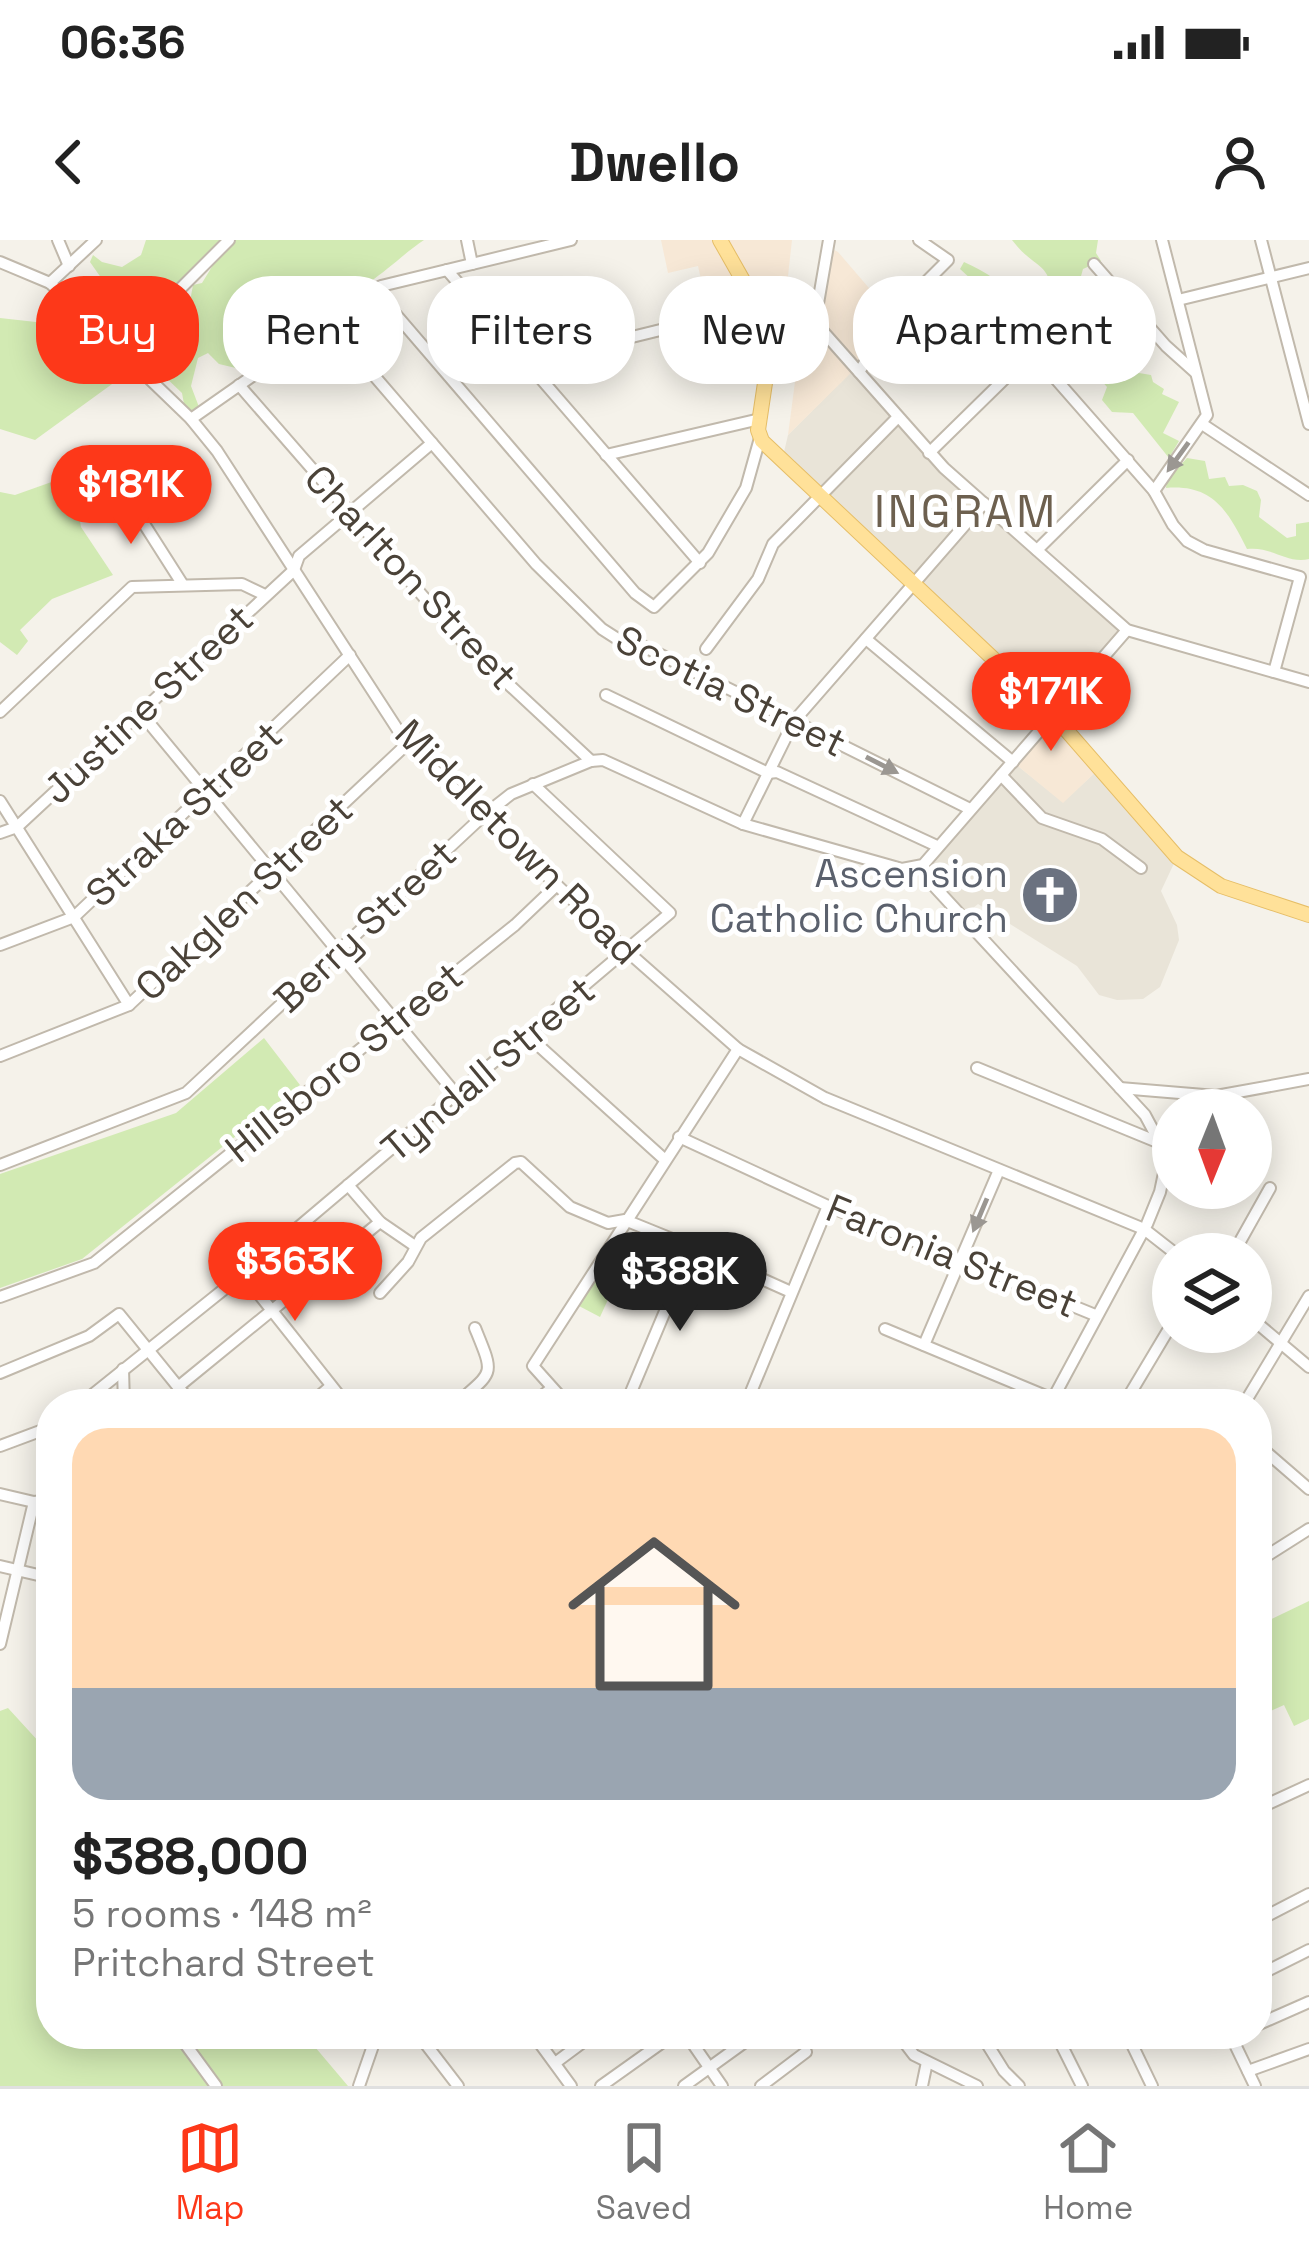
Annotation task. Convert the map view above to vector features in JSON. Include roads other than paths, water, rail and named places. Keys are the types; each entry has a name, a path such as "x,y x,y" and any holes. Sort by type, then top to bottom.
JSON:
{"main road":[{"path":"720,240 740,276"},
{"path":"767,384 760,419 763,441 1054,716 1193,870 1221,886 1309,915"}],"street":[{"path":"58,240 68,266"},
{"path":"58,276 96,240"},
{"path":"194,276 230,240"},
{"path":"467,240 472,264"},
{"path":"403,282 571,240"},
{"path":"820,276 829,240"},
{"path":"919,240 948,260 932,276"},
{"path":"1154,491 1207,415 1162,240"},
{"path":"1262,240 1309,424"},
{"name":"Middletown Road","path":"0,262 36,278"},
{"path":"1094,264 1166,346 1198,374"},
{"path":"1178,300 1309,268"},
{"path":"447,270 452,276"},
{"path":"403,324 634,593 654,607 700,563 742,496 763,441"},
{"path":"829,340 853,366"},
{"path":"929,452 1032,352 1154,491 1187,541 1300,578 1274,672"},
{"name":"Middletown Road","path":"156,384 218,451 407,744 556,886 738,1048 796,1084 1152,1235"},
{"name":"Scotia Street","path":"382,384 536,564 602,629 970,809"},
{"path":"544,384 700,563"},
{"path":"869,384 929,452 1127,630 1309,682"},
{"path":"191,419 239,385"},
{"name":"Charlton Street","path":"239,385 462,641 591,761"},
{"path":"706,650 758,579 773,544 897,418"},
{"path":"606,455 760,419"},
{"path":"1202,424 1309,495"},
{"name":"Justine Street","path":"0,833 17,826 294,570 299,556 433,443"},
{"path":"1037,550 1128,460"},
{"path":"118,483 182,585"},
{"path":"743,824 794,721 984,503"},
{"path":"0,712 132,587 242,584 265,596"},
{"path":"591,761 620,765 743,824 902,869 923,865 1127,630"},
{"path":"866,639 1013,762"},
{"name":"Straka Street","path":"0,945 74,916 350,656"},
{"path":"606,695 768,773 777,772 937,846"},
{"path":"140,712 455,1093"},
{"name":"Oakglen Street","path":"0,1056 129,1005 407,744"},
{"name":"Berry Street","path":"0,1165 186,1093 484,816 512,794 591,761"},
{"path":"1000,775 1042,818 1102,839 1141,868"},
{"name":"Tyndall Street","path":"99,1389 243,1274 670,914 533,784"},
{"path":"0,801 129,1005"},
{"path":"923,865 933,885 1152,1125"},
{"name":"Hillsboro Street","path":"0,1297 94,1263 515,925 556,886"},
{"path":"528,1036 664,1159"},
{"path":"551,1389 533,1366 738,1048"},
{"path":"977,1068 1152,1140"},
{"path":"1120,1088 1216,1096 1309,1079"},
{"name":"Faronia Street","path":"679,1136 829,1206 1095,1315"},
{"path":"380,1293 408,1262 415,1246 447,1216 521,1162 571,1207 608,1222 625,1220 695,1248 633,1389"},
{"path":"924,1345 999,1170"},
{"path":"348,1185 380,1222 415,1246"},
{"path":"752,1389 829,1206"},
{"path":"1059,1389 1152,1207"},
{"path":"0,1373 89,1336 119,1314 178,1387 380,1222"},
{"path":"742,1270 791,1292"},
{"path":"243,1274 334,1389"},
{"path":"1253,1389 1309,1296"},
{"path":"473,1389 488,1375 490,1366 475,1328"},
{"path":"885,1329 1023,1389"},
{"path":"1272,1336 1309,1367"},
{"path":"1133,1389 1154,1353"},
{"path":"123,1369 124,1389"},
{"path":"328,1389 332,1386"},
{"path":"0,1446 36,1433"},
{"path":"1272,1457 1309,1489"},
{"path":"0,1494 34,1502 0,1644"},
{"path":"1272,1552 1309,1529"},
{"path":"0,1566 36,1575"},
{"path":"1272,1802 1309,1785"},
{"path":"1272,1913 1309,1894"},
{"path":"1272,1968 1309,1950"},
{"path":"1272,2018 1309,2002"},
{"path":"189,2049 215,2086"},
{"path":"359,2086 370,2049"},
{"path":"430,2049 458,2086"},
{"path":"545,2049 571,2086"},
{"path":"555,2062 574,2049"},
{"path":"601,2086 653,2049"},
{"path":"696,2049 722,2086"},
{"path":"684,2086 735,2049"},
{"path":"909,2049 977,2086"},
{"path":"990,2049 1019,2086"},
{"path":"1064,2049 1082,2086"},
{"path":"1134,2049 1152,2086"},
{"path":"1239,2049 1255,2086"},
{"path":"1248,2071 1309,2049"},
{"path":"761,2086 806,2052"},
{"path":"922,2086 927,2062"}],"place":[{"name":"Ascension Catholic Church","path":"1050,895"}],"district":[{"name":"INGRAM","path":"966,511"}]}
